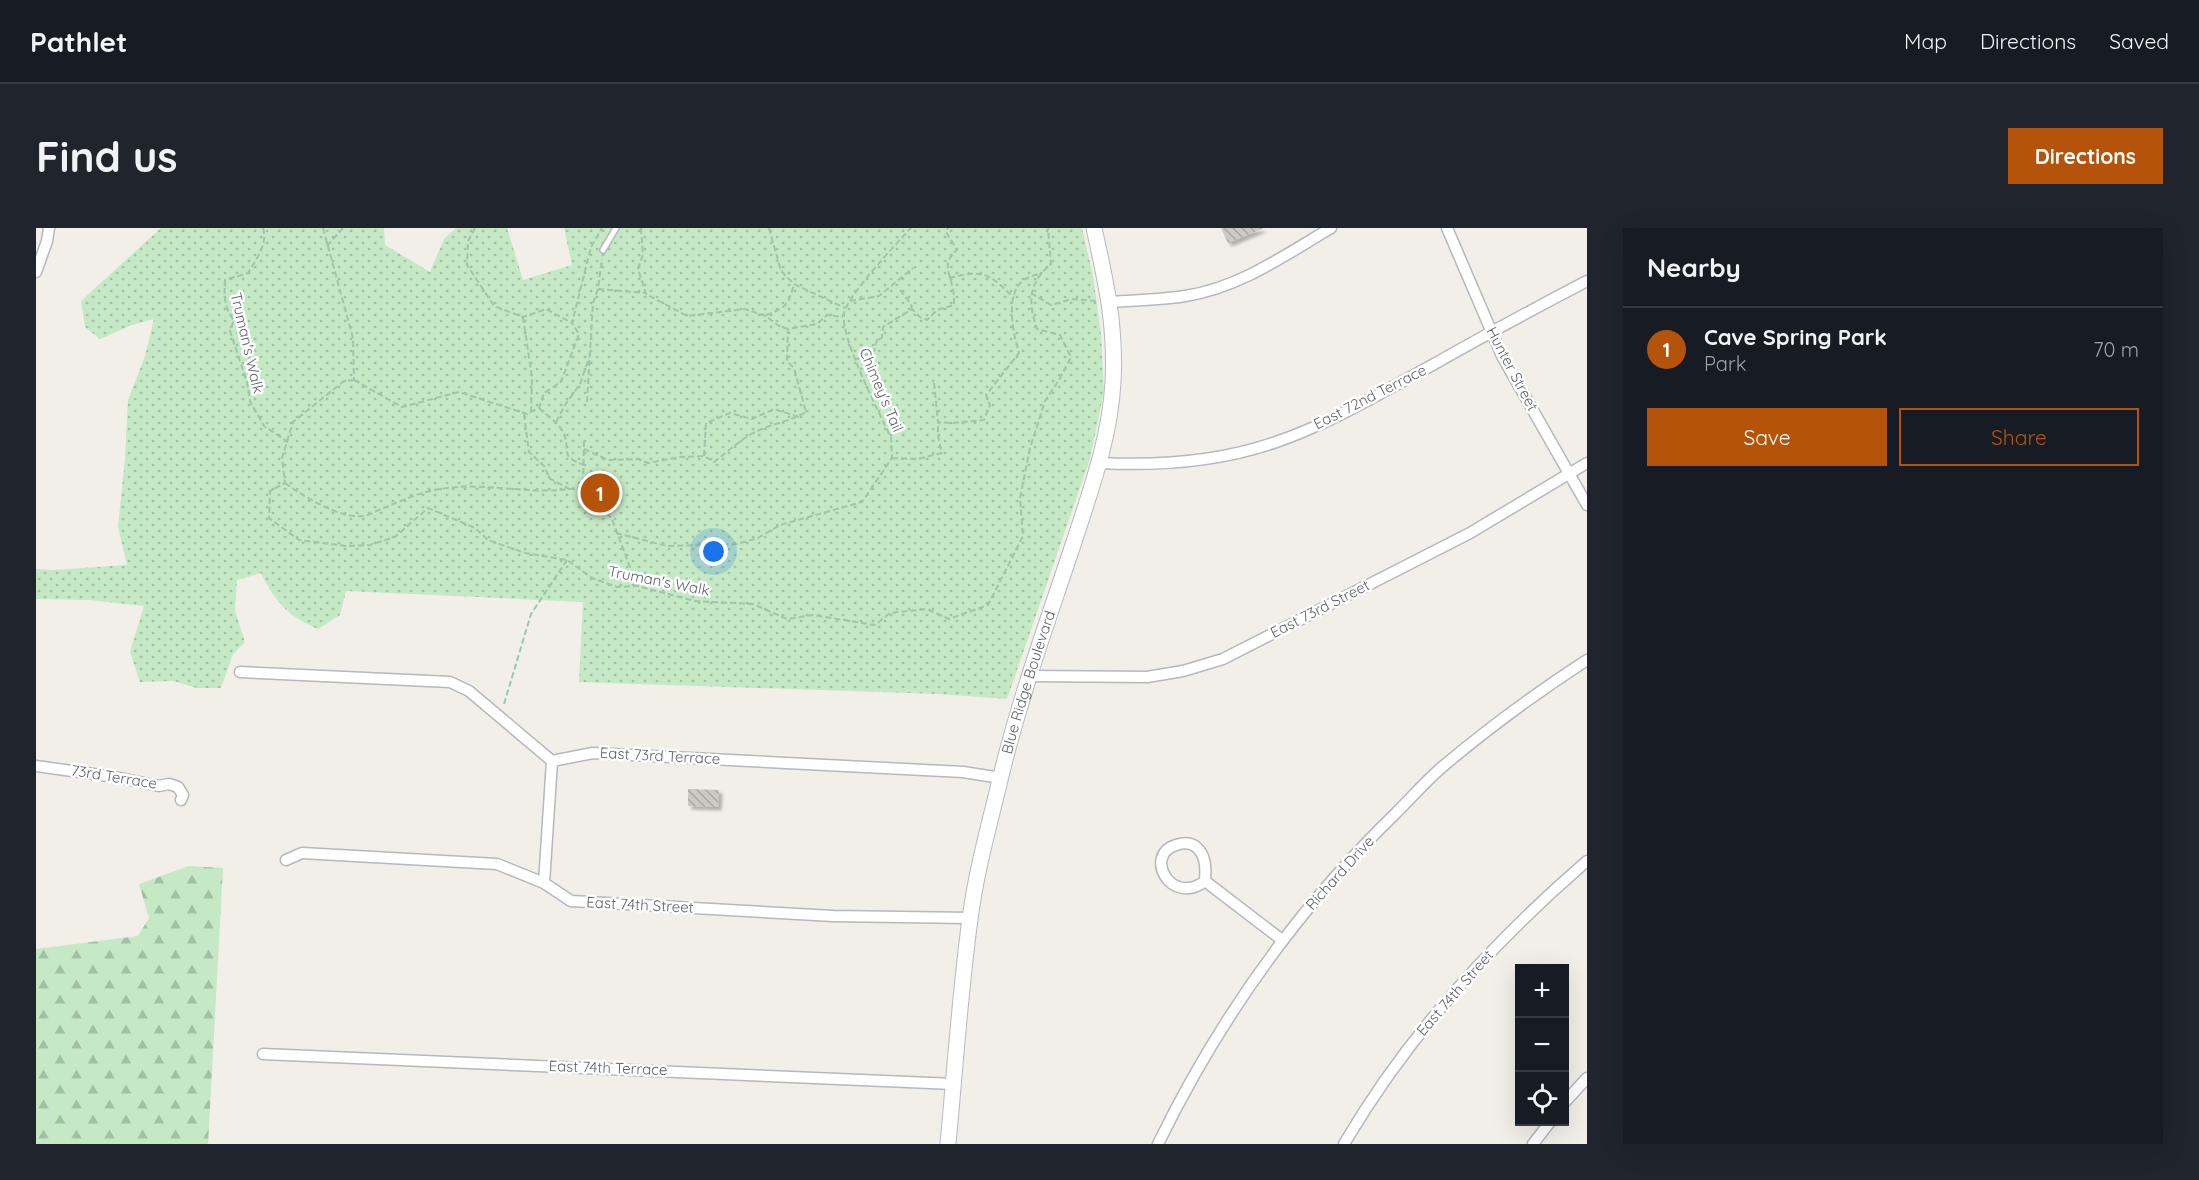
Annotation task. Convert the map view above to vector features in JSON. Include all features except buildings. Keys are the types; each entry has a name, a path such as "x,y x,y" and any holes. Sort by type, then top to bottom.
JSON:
{"main road":[{"name":"Blue Ridge Boulevard","path":"948,1144 970,918 1001,778 1030,676 1100,464 1109,420 1113,383 1113,339 1110,302 1095,228"}],"street":[{"path":"36,272 49,228"},
{"path":"1110,302 1186,296 1232,284 1261,270 1331,228"},
{"name":"Hunter Street","path":"1448,228 1502,356 1587,505"},
{"name":"East 72nd Terrace","path":"1100,464 1140,466 1188,462 1228,455 1275,442 1342,414 1587,281"},
{"name":"East 73rd Street","path":"1030,676 1147,677 1183,671 1223,659 1470,533 1587,463"},
{"name":"Richard Drive","path":"1158,1144 1185,1089 1227,1018 1282,940 1352,855 1441,769 1538,692 1587,660"},
{"path":"240,672 450,682 469,691 552,761 544,884"},
{"name":"East 73rd Terrace","path":"552,761 593,753 963,772 1001,778"},
{"name":"73rd Terrace","path":"36,766 115,777 159,786 169,784 178,787 183,795 182,800"},
{"path":"1186,843 1194,846 1203,855 1206,868 1205,881 1187,889 1172,885 1163,875 1161,863 1165,852 1173,846 1186,843"},
{"name":"East 74th Street","path":"286,860 302,853 497,864 544,884 571,901 833,916 970,918"},
{"name":"East 74th Street","path":"1344,1144 1362,1113 1418,1034 1468,974 1536,905 1587,861"},
{"path":"1205,881 1282,940"},
{"name":"East 74th Terrace","path":"263,1054 954,1084"},
{"path":"1569,1098 1587,1078"},
{"path":"1533,1144 1547,1126"}],"lane":[{"path":"603,250 616,228"}],"path":[{"name":"Truman's Walk","path":"263,228 265,236 263,246 248,273 225,280 224,294 227,313 234,320 231,331 247,382 250,401 264,426 288,442"},
{"path":"323,228 353,338 354,380"},
{"path":"327,246 343,228"},
{"path":"475,228 468,241 467,265 494,306 524,317 546,309 572,323 579,334 561,382 544,393 539,408 524,414 459,393 402,407 354,380 344,381 293,423 282,458 285,483 309,500 340,512 364,516 412,496 446,488 488,486 571,490 583,486"},
{"path":"572,323 591,247 602,228"},
{"path":"641,228 643,254 638,269 646,294"},
{"path":"769,228 782,271 794,284 845,308"},
{"name":"Chimey's Tail","path":"891,458 891,438 855,360 843,316 845,308 868,277 911,228"},
{"path":"900,290 911,304 912,309 927,320 937,310 954,305 953,286 947,272 949,257 957,250 946,232 948,228"},
{"name":"Truman's Walk","path":"285,483 270,491 269,518 299,540 347,546 370,545 395,537 428,508 475,528 488,540 525,553 567,560 592,578 617,587 637,586 695,601 753,604 787,619 813,615 875,625 890,613 927,609 949,619 988,605 1023,536 1020,498 1030,448 1045,401 1071,357 1060,335 1037,329 1031,311 1032,293 1039,273 1051,264 1048,228"},
{"path":"587,402 593,303 598,290 603,250"},
{"path":"850,302 879,296 913,268"},
{"path":"938,422 984,420 990,405 986,395 1019,353 1011,326 1015,291 1025,279 1039,273"},
{"path":"950,278 966,274 991,276 1014,298"},
{"path":"766,316 782,310 790,299 794,284"},
{"path":"598,290 646,294 687,316 746,309 766,316 779,326 788,329 817,324 828,315 843,316"},
{"path":"1032,293 1051,305 1072,299 1110,302"},
{"path":"855,360 874,351 878,340 882,338 883,327 912,309"},
{"path":"524,317 532,377 531,412"},
{"path":"584,449 608,460 638,459 648,463 680,457 704,456 714,462 753,433 799,417 806,412 794,368 787,361 788,329"},
{"path":"556,423 580,384 590,355"},
{"path":"616,534 668,546 737,544 758,538 780,525 862,502 870,494 891,458 918,459 942,453 938,436 934,383"},
{"path":"539,408 565,434 565,453 571,460 584,465"},
{"path":"704,456 706,423 730,413 752,419 774,409 799,417"},
{"path":"524,414 529,452 545,467 549,478 571,490"},
{"path":"584,441 583,486 612,519 637,586"},
{"path":"500,717 531,614 567,560"}],"green space":[{"path":"161,228 384,228 385,245 430,272 444,239 456,228 507,228 523,280 572,265 564,228 1082,228 1093,276 1101,334 1104,391 1090,459 1007,699 938,694 579,682 583,602 346,591 340,615 318,629 290,613 277,600 261,573 237,580 235,611 245,642 233,654 221,688 197,688 174,681 140,682 130,652 144,606 89,600 36,599 36,569 127,565 118,527 128,400 145,356 154,319 132,325 100,339 85,327 81,301"},
{"path":"189,866 223,868 208,1144 36,1144 36,949 138,936 149,918 139,884"}],"place":[{"name":"Cave Spring Park","path":"600,493"}]}
